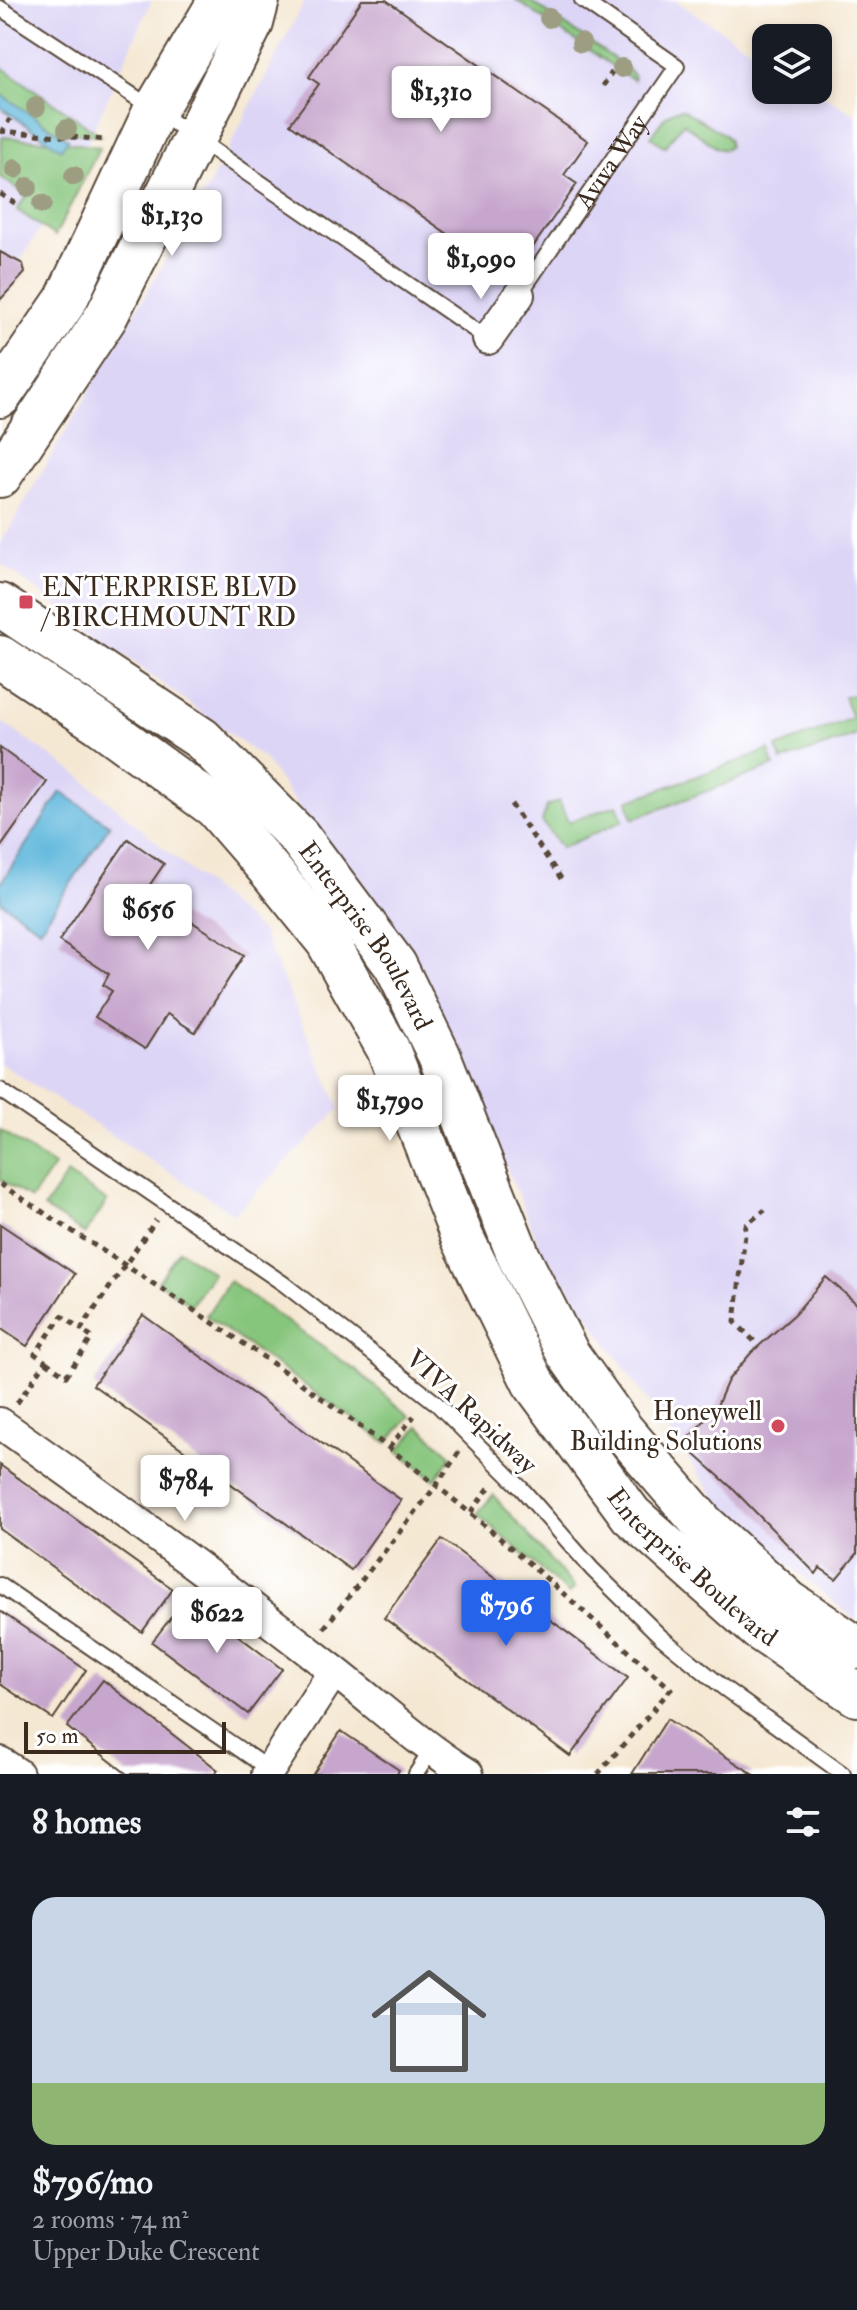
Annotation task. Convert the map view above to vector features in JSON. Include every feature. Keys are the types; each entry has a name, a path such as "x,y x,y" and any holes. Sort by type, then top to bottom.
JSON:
{"main road":[{"path":"0,396 66,300 155,110 220,0"},
{"path":"0,476 106,317 252,23 258,0"},
{"name":"Enterprise Boulevard","path":"0,605 202,739 299,837 395,965 439,1055 519,1257 568,1354 623,1431 703,1524 789,1602 857,1648"},
{"name":"Enterprise Boulevard","path":"0,657 98,722 215,807 273,874 327,941 388,1049 462,1237 533,1382 631,1515 759,1629 857,1695"}],"street":[{"name":"Aviva Way","path":"488,339 519,295"},
{"path":"1,1424 126,1513 334,1671 424,1762 468,1774"},
{"path":"269,1772 334,1671"},
{"path":"0,1762 18,1774"}],"lane":[{"name":"Aviva Way","path":"519,295 677,66 582,0"},
{"name":"Aviva Way","path":"0,8 155,110 488,339"},
{"name":"VIVA Rapidway","path":"0,1090 284,1284 436,1403 522,1489 592,1569 661,1637 724,1688 843,1774"},
{"path":"0,1585 269,1772"}],"path":[{"path":"603,86 612,72"},
{"path":"1,132 10,119"},
{"path":"1,132 106,140"},
{"path":"0,194 15,203"},
{"path":"511,804 564,883"},
{"path":"0,1184 257,1354 389,1448 471,1512 671,1689 598,1774"},
{"path":"754,1341 735,1322 746,1225 765,1210"},
{"path":"81,1329 157,1219"},
{"path":"62,1316 92,1338 66,1376 46,1362 35,1354 62,1316"},
{"path":"1,1424 46,1362"},
{"path":"389,1448 414,1416"},
{"path":"307,1650 460,1452"},
{"path":"471,1512 491,1485"}],"shaded area":[{"path":"0,0 152,0 69,184 0,292"},
{"path":"305,0 674,0 752,50 752,104 832,104 832,101 857,116 857,1621 725,1512 540,1247 433,992 264,759 0,563 0,544 210,184"},
{"path":"0,721 76,773 262,932 340,1109 234,1214 0,1063"}],"green space":[{"path":"516,0 529,0 626,67 634,76 633,80"},
{"path":"0,66 102,136 56,131 0,94"},
{"path":"682,109 725,135 729,147 724,150 717,148 683,123 665,147 651,137 667,115"},
{"path":"2,137 50,141 61,148 66,142 100,147 55,236 17,210 27,195 0,177"},
{"path":"844,697 857,697 857,735 782,761 776,748 852,718"},
{"path":"769,750 774,766 633,819 628,801"},
{"path":"559,801 568,822 617,805 623,821 561,848 542,821 547,806"},
{"path":"0,1130 54,1166 31,1199 0,1179"},
{"path":"67,1174 107,1201 85,1234 44,1208"},
{"path":"179,1250 213,1273 191,1305 158,1282"},
{"path":"229,1281 358,1372 410,1416 387,1443 206,1316"},
{"path":"419,1426 452,1456 435,1480 398,1451"},
{"path":"493,1495 575,1588 569,1594 477,1514"}],"water":[{"path":"0,94 68,139 61,149 0,107"},
{"path":"61,792 110,825 40,929 0,901 0,884"}],"building":[{"path":"362,0 386,0 588,141 564,175 577,184 511,278 290,124 319,84 309,77"},
{"path":"0,252 23,264 25,273 0,300"},
{"path":"0,748 47,782 0,848"},
{"path":"128,839 164,864 145,892 244,955 195,1032 167,1014 145,1049 95,1017 112,991 103,985 109,974 59,941"},
{"path":"0,1224 75,1274 27,1346 0,1328"},
{"name":"Honeywell Building Solutions","path":"826,1277 857,1304 857,1554 836,1579 820,1568 816,1574 731,1487 683,1444 716,1408 728,1380 751,1353 795,1314"},
{"path":"143,1315 401,1500 351,1570 93,1385"},
{"path":"0,1465 173,1589 142,1632 0,1529"},
{"path":"442,1539 628,1678 570,1756 384,1618"},
{"path":"187,1597 282,1669 248,1714 152,1642"},
{"path":"0,1611 86,1670 53,1719 0,1684"},
{"path":"103,1680 218,1770 215,1774 127,1774 67,1727"},
{"path":"667,1719 753,1774 632,1774"},
{"path":"341,1731 399,1770 397,1774 313,1774"}],"place":[{"name":"ENTERPRISE BLVD / BIRCHMOUNT RD","path":"26,602"},
{"name":"Honeywell Building Solutions","path":"778,1426"}]}
